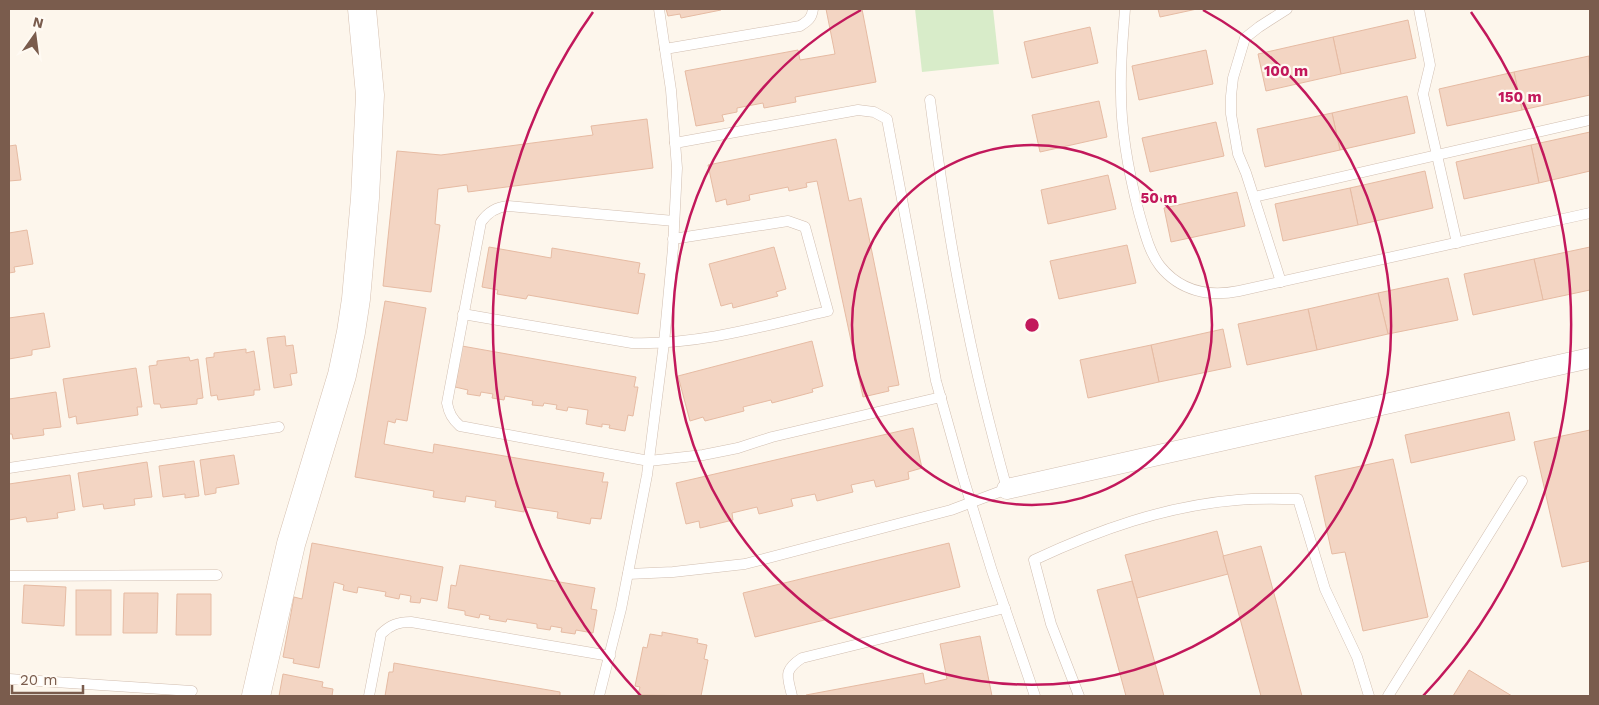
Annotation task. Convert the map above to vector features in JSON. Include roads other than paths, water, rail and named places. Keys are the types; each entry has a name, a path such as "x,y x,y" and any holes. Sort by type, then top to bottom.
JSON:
{"street":[{"path":"256,696 291,544 342,374 352,332 365,198 370,95 362,9"},
{"path":"1007,489 1590,358"}],"lane":[{"path":"599,696 628,574 649,461 664,343 677,168 659,9"},
{"path":"665,49 800,26 809,20 813,9"},
{"path":"1125,9 1121,61 1121,94 1123,127 1134,192 1153,255 1160,265 1179,283 1191,289 1223,294 1590,213"},
{"path":"1281,282 1238,154 1231,114 1233,78 1245,38 1287,9"},
{"path":"1419,9 1430,65 1423,94 1457,243"},
{"path":"628,574 673,572 745,564 951,510 1007,489 967,328 941,186 930,100"},
{"path":"675,143 858,110 874,112 887,119 941,397 971,503 1004,608 1036,696"},
{"path":"1254,197 1590,120"},
{"path":"674,220 508,206 492,210 481,222 447,402 449,414 460,426 649,461 694,456 738,448 772,437 941,397"},
{"path":"463,314 632,343 664,343 701,340 828,311 805,227 788,221 673,239"},
{"path":"9,468 279,427"},
{"path":"1388,696 1522,481"},
{"path":"1079,696 1051,624 1034,560 1076,540 1120,524 1175,510 1238,499 1298,500 1325,589 1357,658 1369,696"},
{"path":"9,576 217,575"},
{"path":"792,696 787,676 792,664 802,658 1004,608"},
{"path":"368,696 381,634 387,628 403,622 610,656"},
{"path":"9,679 192,691"}]}
